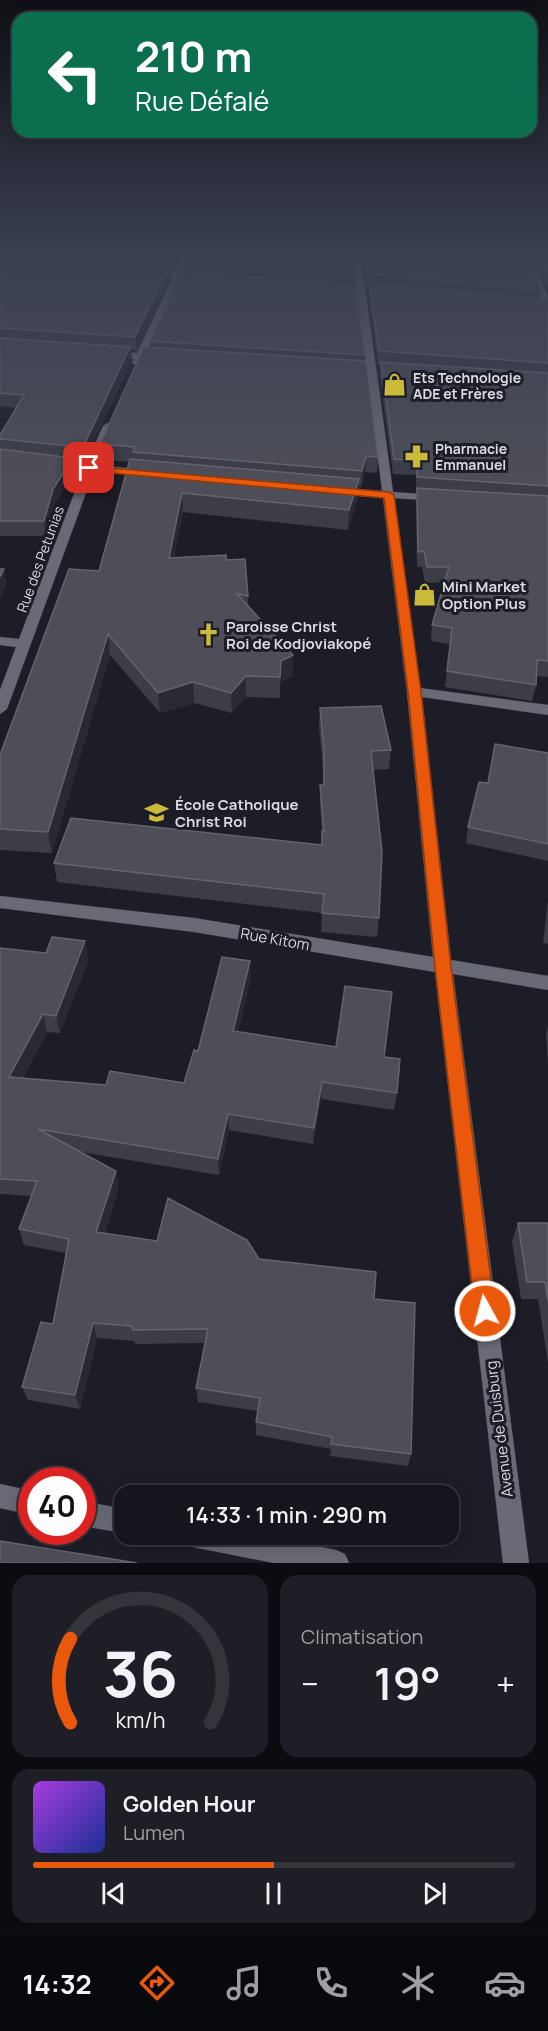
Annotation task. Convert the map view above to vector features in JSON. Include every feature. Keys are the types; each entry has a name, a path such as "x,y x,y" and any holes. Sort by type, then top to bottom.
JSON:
{"street":[{"path":"131,377 152,331"},
{"name":"Avenue de Duisburg","path":"367,331 414,692 443,967 516,1563"},
{"path":"105,354 176,358"},
{"name":"Rue des Petunias","path":"0,709 89,468 112,418"},
{"path":"45,463 155,474"},
{"path":"326,490 446,499"},
{"path":"0,641 25,644"},
{"path":"414,692 548,710"},
{"name":"Rue Kitom","path":"0,902 194,925 548,983"},
{"path":"0,1496 18,1500"},
{"path":"96,1516 114,1519"},
{"path":"247,1545 336,1563"}],"building":[{"path":"44,331 138,331 135,337"},
{"path":"155,331 362,331 365,355 150,341"},
{"path":"376,331 548,331 548,363 379,351"},
{"path":"0,338 130,347 85,443 79,447 0,439 0,435 24,395 0,393"},
{"path":"144,347 366,361 378,457 366,456 362,471 133,452 135,447 100,444"},
{"path":"381,362 548,373 548,486 417,477 417,461 394,459"},
{"path":"0,449 73,458 53,489 44,521 0,521"},
{"path":"130,459 359,479 349,510 182,493 169,558 226,555 226,560 245,559 248,596 237,594 293,655 281,661 280,677 246,676 231,693 193,682 158,693 108,634 48,832 0,829 0,755 69,569 99,571"},
{"path":"417,488 548,496 548,661 537,660 536,685 447,671 452,628 432,625 449,567 427,567 424,551 418,552"},
{"path":"381,706 391,750 371,751 382,852 379,918 322,913 324,894 54,863 71,818 322,845 322,831 324,831 320,785 324,785 324,751 320,708"},
{"path":"495,744 548,753 548,844 468,827 479,782 488,783"},
{"path":"52,937 85,941 56,1016 43,1014 9,1077 106,1085 110,1071 184,1083 194,1050 198,1051 222,957 250,961 233,1031 336,1047 345,986 392,992 384,1057 400,1059 397,1093 322,1082 314,1128 228,1114 218,1159 38,1129 116,1171 96,1232 157,1241 168,1198 247,1240 259,1259 376,1272 374,1299 415,1303 411,1454 331,1444 332,1437 256,1422 260,1398 196,1388 208,1329 133,1330 131,1326 93,1323 75,1395 22,1387 41,1322 53,1324 69,1239 19,1229 37,1181 0,1179 0,948 46,953"},
{"path":"518,1223 548,1223 548,1301 545,1282 527,1282"},
{"path":"0,1541 137,1563 0,1563"}],"place":[{"name":"Ets Technologie ADE et Frères","path":"395,385"},
{"name":"Pharmacie Emmanuel","path":"417,456"},
{"name":"Mini Market Option Plus","path":"424,595"},
{"name":"Paroisse Christ Roi de Kodjoviakopé","path":"208,635"},
{"name":"École Catholique Christ Roi","path":"157,813"}],"route":[{"path":"89,468 389,495 414,692 443,967 485,1311"}]}
